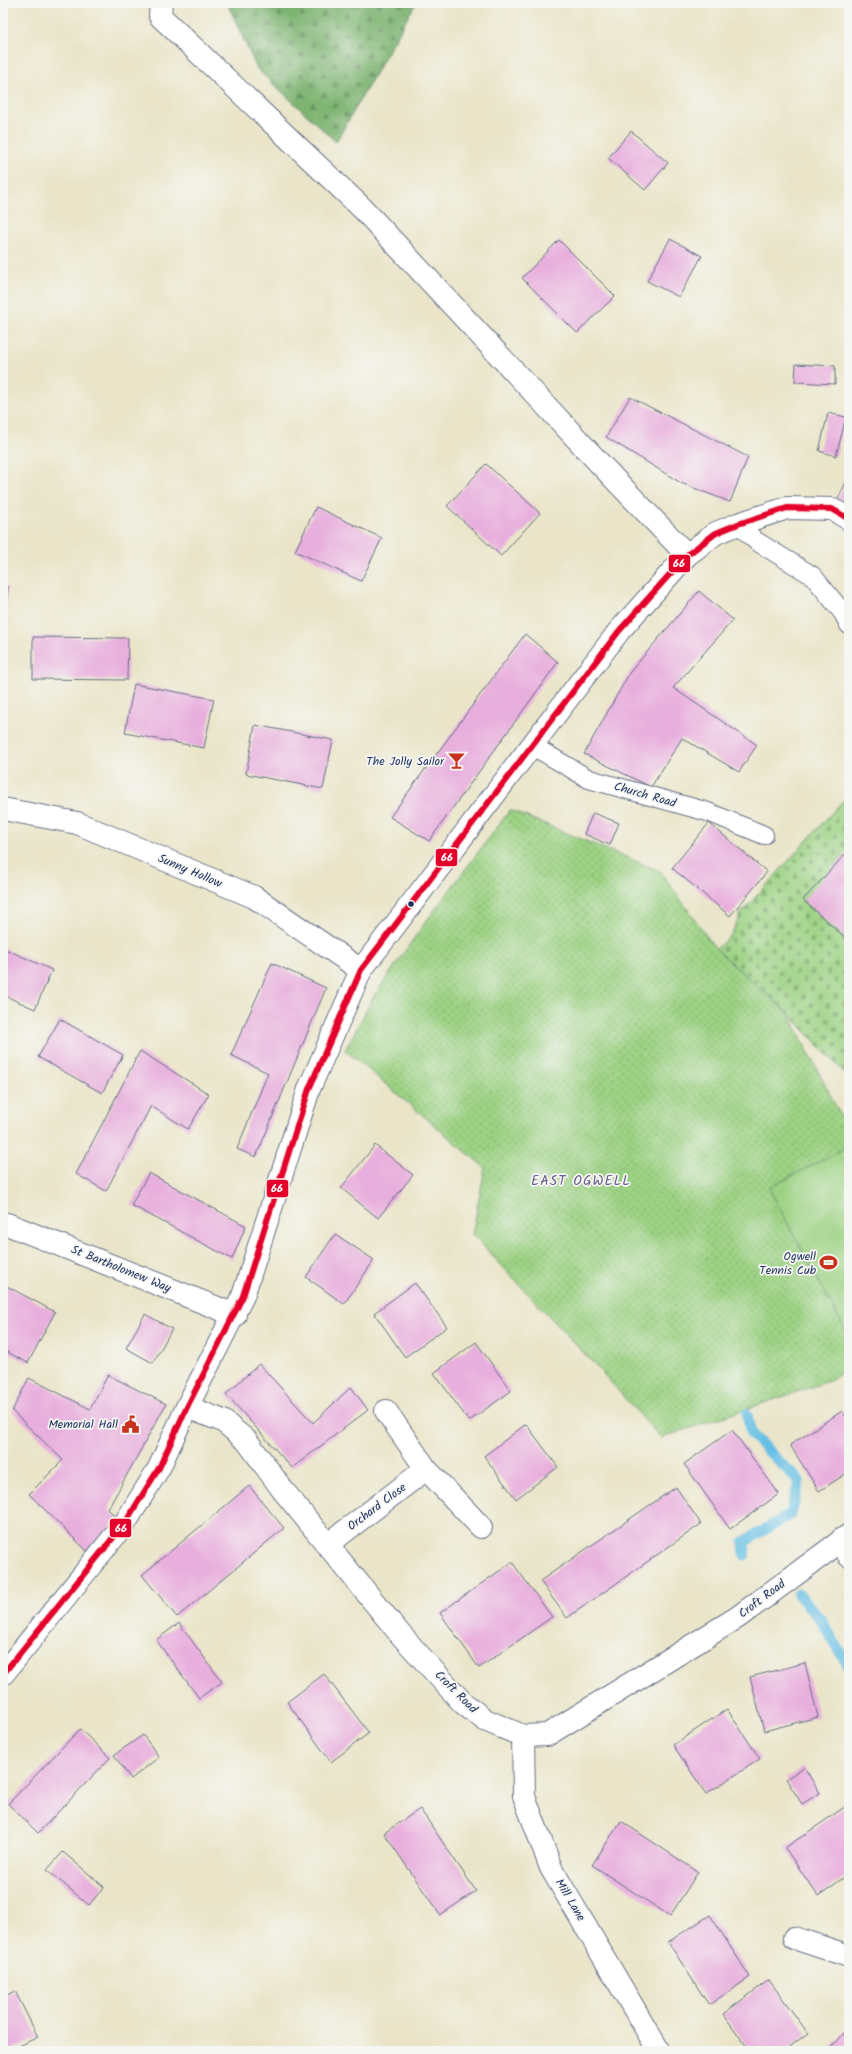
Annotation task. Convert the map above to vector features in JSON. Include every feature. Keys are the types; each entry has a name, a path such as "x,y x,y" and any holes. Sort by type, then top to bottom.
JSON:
{"street":[{"path":"161,3 160,16 363,209 603,467 688,554"},
{"path":"3,1674 31,1637 125,1524 159,1468 187,1407 235,1315 243,1296 309,1089 361,970 619,631 688,554 716,533 787,508 832,509 849,519"},
{"name":"Sunny Hollow","path":"3,809 77,822 254,898 361,970"},
{"name":"St Bartholomew Way","path":"7,1224 235,1315"},
{"name":"Croft Road","path":"187,1407 223,1421 247,1442 282,1489 400,1634 463,1702 485,1720 523,1736 546,1735 725,1625 847,1543"},
{"path":"386,1412 426,1469 481,1527"},
{"name":"Orchard Close","path":"327,1545 426,1469"},
{"name":"Mill Lane","path":"523,1736 524,1796 551,1868 659,2051"},
{"path":"794,1938 849,1956"}],"lane":[{"path":"738,524 756,541 813,576 843,613 849,625"},
{"name":"Church Road","path":"531,746 589,779 708,812 764,835"}],"green space":[{"path":"227,3 416,3 336,142 257,69"},
{"path":"849,794 849,1078 789,1014 716,949 731,935 742,912"},
{"path":"510,810 660,871 716,949 789,1014 849,1132 849,1146 769,1188 849,1337 849,1366 832,1380 661,1438 472,1234 485,1168 345,1050 374,996 421,928"},
{"name":"Ogwell Tennis Cub","path":"849,1146 849,1337 769,1188"}],"building":[{"path":"631,131 668,163 645,190 608,158"},
{"path":"670,239 702,256 679,297 647,281"},
{"path":"559,240 615,296 577,333 522,278"},
{"path":"796,364 835,366 835,384 795,382"},
{"path":"630,397 748,457 730,502 681,483 606,437"},
{"path":"828,413 846,417 836,456 819,451"},
{"path":"486,464 540,513 501,556 447,506"},
{"path":"849,476 849,507 837,501"},
{"path":"316,507 382,538 361,581 295,551"},
{"path":"3,587 8,587 4,623 3,623"},
{"path":"699,591 733,620 673,688 757,745 739,772 682,738 651,787 584,754 630,672"},
{"path":"525,634 558,662 429,841 390,817"},
{"path":"33,637 128,638 127,680 33,679"},
{"path":"134,684 214,699 204,748 125,733"},
{"path":"255,725 333,740 323,789 246,774"},
{"path":"593,813 619,823 610,845 584,834"},
{"path":"709,823 767,872 730,916 672,868"},
{"path":"849,850 849,941 803,900"},
{"path":"3,948 52,970 35,1009 3,995"},
{"path":"272,963 326,988 256,1157 237,1149 268,1073 231,1055"},
{"path":"60,1019 123,1055 102,1093 38,1057"},
{"path":"140,1051 209,1094 188,1129 151,1106 106,1191 76,1174"},
{"path":"375,1145 413,1175 378,1218 341,1188"},
{"path":"149,1173 246,1226 232,1259 131,1205"},
{"path":"335,1234 374,1260 344,1304 306,1277"},
{"path":"415,1283 447,1327 405,1357 374,1313"},
{"path":"3,1284 55,1312 28,1363 3,1350"},
{"path":"145,1314 172,1329 153,1363 126,1348"},
{"path":"476,1342 511,1391 469,1421 434,1373"},
{"path":"259,1364 313,1423 351,1387 368,1410 292,1468 226,1394"},
{"path":"108,1375 166,1404 108,1509 118,1519 87,1551 29,1494 63,1460 12,1411 29,1378 90,1409"},
{"path":"842,1411 849,1421 849,1472 819,1491 790,1445"},
{"path":"526,1424 558,1467 516,1499 484,1456"},
{"path":"732,1430 779,1494 730,1529 684,1464"},
{"path":"249,1486 284,1528 177,1617 142,1575"},
{"path":"676,1487 701,1524 567,1618 540,1581"},
{"path":"512,1562 552,1617 479,1668 440,1613"},
{"path":"179,1623 222,1682 199,1698 156,1640"},
{"path":"805,1663 818,1717 764,1731 750,1677"},
{"path":"324,1674 369,1733 331,1762 287,1702"},
{"path":"727,1709 760,1759 706,1794 673,1745"},
{"path":"80,1729 110,1758 38,1833 8,1804"},
{"path":"143,1735 159,1757 131,1779 114,1755"},
{"path":"804,1767 820,1793 802,1804 786,1779"},
{"path":"849,1804 849,1874 818,1896 785,1848"},
{"path":"420,1809 476,1891 440,1915 384,1833"},
{"path":"621,1821 698,1872 670,1916 592,1865"},
{"path":"63,1852 104,1887 89,1905 47,1870"},
{"path":"710,1915 750,1977 709,2005 668,1942"},
{"path":"769,1980 808,2033 784,2051 750,2051 723,2014"},
{"path":"15,1991 38,2037 9,2051 3,2051 3,1997"},
{"path":"849,2026 849,2051 828,2051"}],"waterway":[{"path":"745,1555 744,1542 791,1514 799,1481 751,1434 747,1414"},
{"path":"798,1594 821,1620 849,1667"}],"transit line":[{"name":"66","path":"3,1674 125,1523 159,1468 187,1407 243,1296 309,1089 361,970 619,631 687,555 716,533 787,508 832,509 849,519"}],"place":[{"name":"The Jolly Sailor","path":"457,761"},
{"name":"Ogwell Tennis Cub","path":"829,1263"},
{"name":"Memorial Hall","path":"131,1424"}],"district":[{"name":"EAST OGWELL","path":"581,1181"}]}
